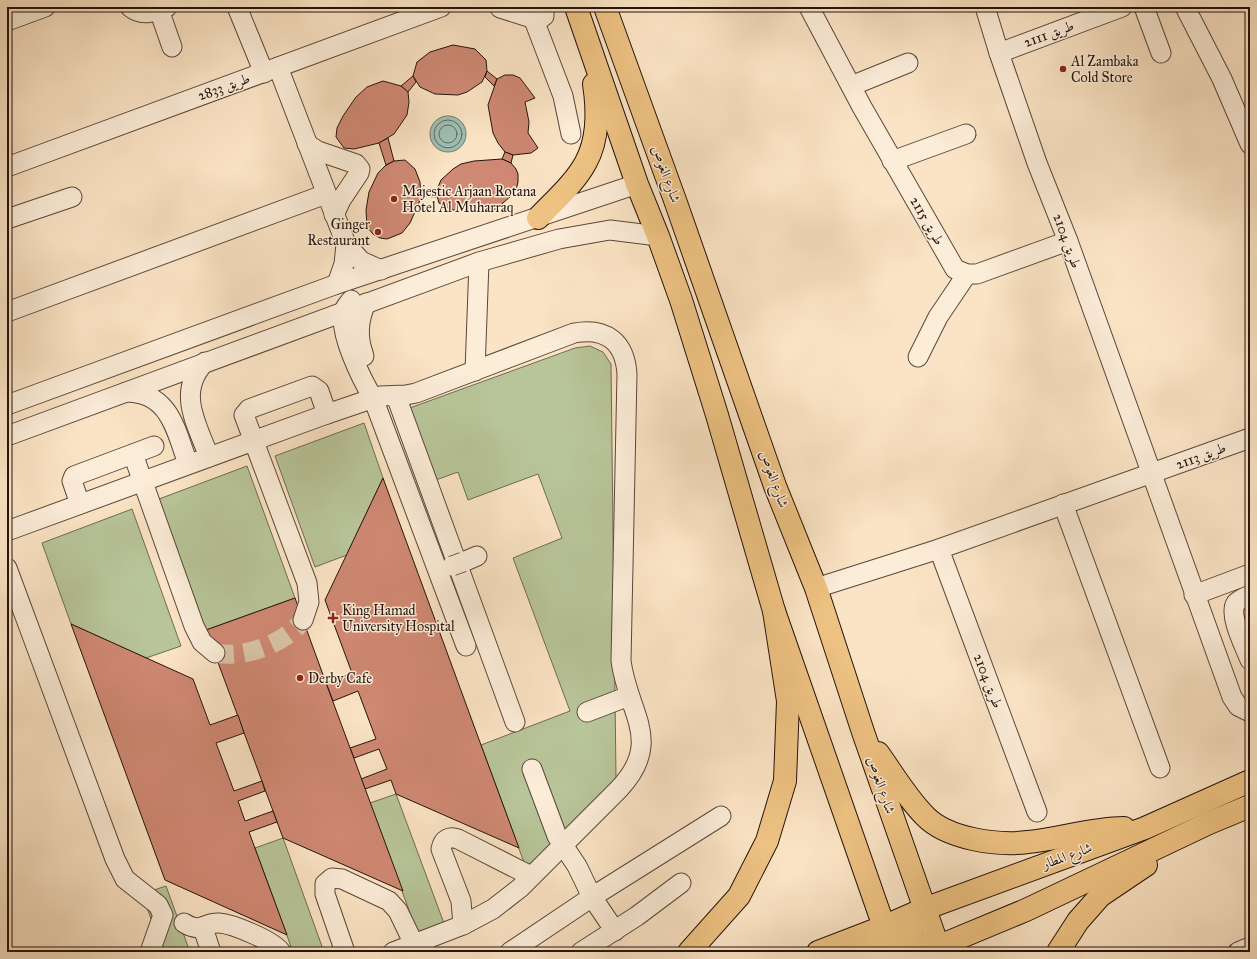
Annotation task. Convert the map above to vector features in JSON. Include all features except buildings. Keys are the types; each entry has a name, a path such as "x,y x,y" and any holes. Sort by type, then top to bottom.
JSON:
{"main road":[{"name":"شارع الغوص","path":"576,7 637,184 658,236 710,393 774,611 884,944"},
{"name":"شارع الغوص","path":"605,7 674,196 775,486 816,588 863,732 924,909 927,947"},
{"path":"538,218 571,183 586,162 597,129 597,103 588,40"},
{"path":"637,184 652,193 662,205 758,460 775,486"},
{"path":"689,952 739,896 767,841 785,781 788,700 774,611"},
{"path":"863,732 908,797 926,818 951,833 992,842 1028,843 1109,828 1145,828"},
{"name":"شارع المطار","path":"818,952 884,944 924,909 1145,828 1250,781"},
{"name":"شارع المطار","path":"927,947 1026,910 1209,823 1250,806"},
{"path":"1058,952 1078,921 1100,896 1209,823"},
{"path":"924,909 915,927 927,947"},
{"path":"884,944 900,929 927,947"}],"street":[{"path":"7,21 45,7"},
{"path":"130,7 143,13 161,8 172,47"},
{"path":"237,7 307,144 346,244 361,261 381,270"},
{"name":"طريق 2833","path":"7,167 441,7"},
{"path":"497,7 539,13 563,96 571,134"},
{"name":"طريق 2115","path":"809,7 892,161 952,265 960,272 967,274"},
{"name":"طريق 2104","path":"985,7 999,53 1037,163 1068,241 1194,595 1232,697 1246,711"},
{"name":"طريق 2111","path":"999,53 1122,7"},
{"path":"1144,7 1161,53"},
{"path":"1186,7 1222,79 1250,144"},
{"path":"851,86 908,63"},
{"path":"892,161 966,134"},
{"path":"307,144 318,151 356,164 360,169 359,173 341,200 334,215"},
{"path":"7,405 337,284 637,184"},
{"path":"7,312 326,194"},
{"path":"7,219 72,197"},
{"path":"7,436 479,262 559,239 610,230 658,236"},
{"path":"918,356 938,317 967,274 977,274 1068,241"},
{"path":"337,284 344,264 346,244"},
{"path":"475,371 479,262"},
{"path":"381,270 360,288 344,311 344,324 350,349 363,381 458,564 466,646"},
{"path":"366,303 359,324 359,336 372,384 373,398"},
{"path":"7,531 327,414 380,396 396,396 416,393 574,333 587,330 600,332 612,339 621,349 626,361 627,374 621,661 625,684 641,729 642,746 638,762 630,777 520,888 498,906 422,948 393,952"},
{"path":"205,362 196,373 190,386 189,396 193,413 208,457"},
{"path":"303,620 309,602 307,583 244,418 246,410 312,386 317,389 327,414"},
{"path":"124,392 140,393 154,399 162,405 172,421 188,464"},
{"path":"396,396 514,722"},
{"path":"172,421 184,420 193,413"},
{"name":"طريق 2113","path":"1151,474 1250,438"},
{"path":"80,504 72,481 74,476 154,446"},
{"path":"133,454 195,630 202,642 215,653"},
{"path":"816,588 939,549 1151,474"},
{"path":"1063,504 1160,768"},
{"name":"طريق 2104","path":"939,549 1037,812"},
{"path":"7,568 115,859 125,879 158,905 163,915 150,952"},
{"path":"1194,595 1250,574"},
{"path":"1250,595 1240,600 1236,604 1233,612 1250,660"},
{"path":"587,712 629,696"},
{"path":"532,769 557,836 577,866 592,897 615,931"},
{"path":"510,952 592,897 721,816"},
{"path":"463,925 461,901 441,849 445,840 449,838 458,839 531,876"},
{"path":"345,952 325,894 325,884 332,878 342,879 389,901 398,911 407,931 422,948"},
{"path":"581,952 615,931 681,883"},
{"path":"184,923 194,928 203,928 216,923 225,924 265,939 276,946 281,952"},
{"path":"203,928 211,952"},
{"path":"1238,952 1250,947"}],"green space":[{"path":"590,346 603,352 611,364 616,777 612,784 526,868 481,745 570,711 513,558 562,538 538,474 468,500 458,472 433,481 407,409 575,348"},
{"path":"364,423 383,478 347,555 315,567 275,456"},
{"path":"247,466 295,598 206,630 159,499"},
{"path":"132,509 181,646 146,658 71,624 42,543"},
{"path":"396,794 445,926 418,935 370,803"},
{"path":"283,838 324,952 293,952 255,848"},
{"path":"166,886 190,952 163,952 142,894"}],"water":[{"path":"452,116 461,121 465,127 465,141 461,147 452,152 444,152 435,147 431,141 430,130 435,121 441,117"}],"tunnel":[{"path":"215,653 238,654 263,648 286,636 303,620"}],"place":[{"name":"Al Zambaka Cold Store","path":"1063,69"},
{"name":"Majestic Arjaan Rotana Hotel Al Muharraq","path":"394,199"},
{"name":"Ginger Restaurant","path":"378,232"},
{"name":"King Hamad University Hospital","path":"333,618"},
{"name":"Derby Cafe","path":"300,678"}]}
